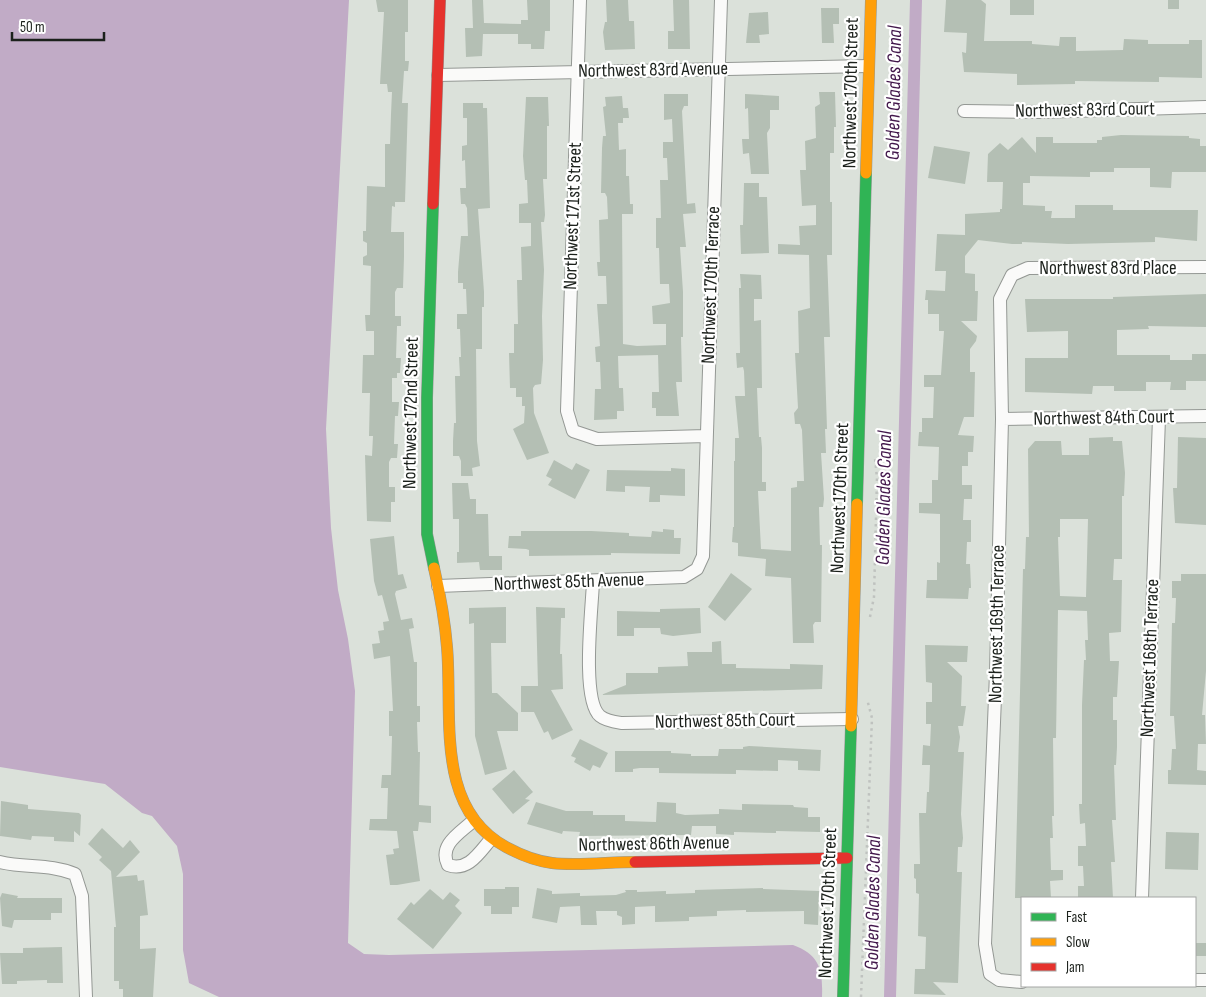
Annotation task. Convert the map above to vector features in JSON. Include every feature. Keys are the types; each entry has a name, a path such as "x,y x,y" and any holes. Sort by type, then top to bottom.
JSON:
{"street":[{"name":"Northwest 172nd Street","path":"440,0 427,398 426,534 438,586 447,647 451,759 458,790 473,821"},
{"name":"Northwest 171st Street","path":"580,0 567,411 573,431 598,439 706,436"},
{"name":"Northwest 170th Terrace","path":"697,569 703,556 721,0"},
{"name":"Northwest 170th Street","path":"843,997 871,0"},
{"name":"Northwest 83rd Avenue","path":"438,76 868,66"},
{"name":"Northwest 83rd Court","path":"964,111 1039,112 1206,107"},
{"name":"Northwest 83rd Place","path":"1012,275 1028,268 1206,267"},
{"name":"Northwest 169th Terrace","path":"1012,275 1000,299 1002,419 994,742 985,944 990,974 999,980 1021,982"},
{"name":"Northwest 84th Court","path":"1002,419 1206,416"},
{"name":"Northwest 168th Terrace","path":"1142,897 1159,418"},
{"name":"Northwest 85th Avenue","path":"438,586 593,582 684,577 697,569"},
{"name":"Northwest 85th Court","path":"593,582 589,686 592,705 600,717 622,723 852,719"},
{"path":"473,821 446,847 444,854 448,865 456,868 466,866 491,839"},
{"name":"Northwest 86th Avenue","path":"473,821 491,839 518,854 552,863 847,858"},
{"path":"0,862 18,866 59,867 76,874 82,896 86,997"}],"path":[{"path":"869,623 874,596 877,478 874,455"},
{"path":"861,997 872,718 866,694"}],"shaded area":[{"path":"0,0 349,0 326,429 331,528 338,590 348,639 355,691 348,943 364,954 389,955 793,945 809,954 818,965 822,979 822,997 219,997 189,983 183,950 183,874 177,846 152,816 142,813 105,784 0,767"}],"building":[{"path":"376,0 408,0 408,32 405,32 405,61 409,61 408,71 404,71 402,103 408,103 405,202 395,202 395,207 392,206 391,232 404,232 404,257 403,288 397,288 395,292 395,316 401,316 401,326 397,326 396,358 401,358 400,373 397,373 397,378 392,378 392,402 399,402 398,416 395,416 394,444 398,444 397,458 391,458 389,462 389,487 395,487 395,502 391,502 391,522 367,521 365,455 372,456 373,436 369,436 370,393 362,393 363,355 374,355 374,331 366,331 365,315 370,315 371,266 363,265 363,257 367,255 367,243 363,241 363,231 366,231 367,186 385,187 385,144 390,144 392,92 388,92 387,84 380,84 384,12 378,12"},
{"path":"472,0 483,0 484,23 521,24 521,20 528,20 527,0 550,0 550,31 545,31 544,49 531,49 531,44 518,44 518,34 483,34 482,56 466,57 465,28 473,28"},
{"path":"606,0 628,0 629,21 634,21 635,49 605,50 603,32 605,22 607,22"},
{"path":"673,0 689,0 690,49 668,49 668,31 674,31"},
{"path":"946,0 981,0 986,4 984,41 1032,41 1032,44 1059,46 1060,37 1076,37 1076,51 1123,50 1124,39 1148,40 1148,44 1189,44 1189,40 1202,40 1202,78 1159,77 1159,82 1075,81 1075,84 1017,85 1017,74 964,72 962,52 966,53 967,33 944,32"},
{"path":"1010,0 1034,0 1034,15 1010,15"},
{"path":"1168,0 1179,0 1179,9 1168,9"},
{"path":"821,8 839,8 839,24 833,24 834,43 822,43"},
{"path":"768,12 769,34 759,35 760,43 746,43 749,13"},
{"path":"819,92 835,92 836,127 834,127 834,153 830,153 832,255 827,255 830,337 824,337 827,429 825,429 826,453 821,453 824,499 823,507 819,507 820,545 822,545 821,622 815,622 813,625 814,643 793,643 791,578 765,576 766,559 738,556 738,543 732,542 734,527 735,438 739,438 735,396 745,396 744,371 743,367 737,368 736,353 740,353 739,288 741,288 740,274 761,275 762,299 754,299 754,321 761,320 762,388 757,388 759,437 761,437 762,448 762,482 766,482 766,491 758,491 761,549 791,551 791,488 797,487 797,481 804,481 802,430 800,424 795,424 794,413 798,408 795,353 799,353 798,311 810,308 809,255 778,254 778,244 800,245 799,226 816,225 816,205 802,206 800,170 806,170 805,141 816,138 815,107 820,104"},
{"path":"664,94 688,94 688,106 684,106 682,111 687,204 695,203 696,213 683,214 686,247 680,247 683,337 681,337 682,382 676,382 679,416 656,416 656,408 652,408 652,392 659,392 658,355 618,356 619,388 623,388 624,411 617,411 617,419 594,420 595,389 601,389 600,362 596,362 595,347 600,346 597,304 607,304 606,276 598,276 597,262 600,262 599,220 608,219 607,197 605,193 601,193 603,136 606,136 603,107 606,106 605,97 622,96 623,108 628,108 629,118 623,118 623,123 618,123 619,150 626,149 626,176 629,176 630,204 633,204 633,214 622,214 623,344 637,346 666,345 666,324 653,324 652,306 670,303 669,284 660,284 659,248 656,248 656,218 661,218 660,180 668,180 667,158 663,158 663,142 673,142 672,119 664,120"},
{"path":"745,94 779,96 779,110 770,110 770,128 767,133 769,174 751,174 749,153 743,154 742,139 749,139 748,108 745,109"},
{"path":"526,97 548,97 549,126 547,126 547,179 543,179 545,215 544,222 541,222 544,270 543,360 541,384 535,385 533,388 534,413 549,453 527,460 513,429 524,423 525,406 522,406 522,397 516,397 516,388 510,388 509,353 514,353 514,324 518,324 517,280 522,280 521,247 531,246 531,223 519,223 519,204 528,203 523,156"},
{"path":"463,103 483,103 483,108 487,108 490,208 478,209 484,307 482,307 482,349 476,349 477,441 480,466 472,468 473,476 461,476 459,456 453,456 454,423 456,423 455,376 460,376 459,357 461,357 460,329 457,329 457,314 467,314 466,289 463,289 463,283 458,283 461,236 468,236 467,208 465,204 461,204 460,188 466,188 465,160 462,161 462,146 467,145 467,118 463,118"},
{"path":"1121,135 1189,136 1189,138 1200,139 1200,146 1206,146 1206,172 1172,172 1171,188 1150,187 1150,168 1114,168 1114,172 1090,172 1090,177 1030,176 1030,183 1023,183 1023,205 1045,206 1045,211 1052,211 1051,218 1075,218 1075,205 1113,205 1113,210 1198,210 1197,241 1155,237 1155,242 1068,244 1022,242 1022,244 1012,244 978,240 965,256 965,273 975,274 975,291 978,291 977,321 961,321 977,336 970,349 970,372 975,372 974,417 964,417 958,435 974,436 973,452 968,452 968,466 962,466 962,485 972,485 972,499 964,499 963,520 971,520 971,542 967,542 966,564 970,564 971,588 969,588 968,599 926,598 927,580 937,580 937,562 940,563 940,514 919,513 919,503 932,503 932,480 938,480 939,447 918,446 919,432 922,432 922,418 933,418 934,387 924,387 924,375 941,375 944,331 939,331 939,314 928,314 928,300 925,300 926,290 945,291 946,271 935,271 937,234 965,235 965,214 1000,212 1000,209 1002,209 1003,182 987,182 988,154 1000,143 1008,150 1022,137 1036,153 1036,137 1053,137 1053,143 1097,143 1097,140 1102,140 1102,137"},
{"path":"934,146 970,152 965,184 928,178"},
{"path":"744,183 759,183 759,197 767,197 769,253 741,254 740,225 743,225"},
{"path":"1206,294 1206,327 1148,326 1149,329 1117,330 1117,355 1170,355 1170,360 1192,360 1192,354 1206,354 1206,381 1186,381 1186,390 1170,390 1171,382 1146,382 1146,391 1114,391 1114,386 1093,386 1092,394 1025,392 1025,358 1068,358 1068,331 1027,332 1025,299 1113,299 1113,297"},
{"path":"1113,437 1113,441 1122,441 1125,473 1124,496 1122,496 1122,559 1114,559 1113,580 1122,580 1121,632 1109,633 1110,661 1119,661 1117,697 1113,697 1113,720 1117,720 1117,747 1116,765 1114,765 1116,820 1112,820 1115,862 1111,862 1113,897 1078,897 1078,886 1084,886 1083,866 1078,866 1078,846 1086,846 1085,823 1080,824 1079,804 1082,804 1082,705 1084,660 1086,660 1085,640 1088,640 1087,611 1058,610 1056,738 1053,738 1054,816 1052,816 1053,838 1050,838 1051,870 1063,870 1063,880 1050,881 1051,897 1015,898 1023,569 1025,569 1026,537 1029,537 1028,449 1035,441 1061,441 1062,455 1089,455 1089,438","holes":["1060,519 1088,519 1086,597 1060,596 1058,537 1060,537"]},
{"path":"1178,437 1206,438 1206,525 1175,523 1173,488 1177,488"},
{"path":"554,460 572,470 576,463 590,470 575,499 548,485 552,479 546,476"},
{"path":"671,468 685,469 685,496 660,495 660,502 649,502 650,487 625,486 625,492 606,491 607,470 671,471"},
{"path":"452,483 468,483 470,499 476,499 476,514 488,514 489,556 502,556 502,570 480,570 479,562 457,563 459,519 453,519"},
{"path":"663,529 674,530 674,538 681,538 680,554 611,553 611,555 529,556 529,550 508,548 509,536 521,536 521,531 591,531 629,533 629,536 651,537 652,531 663,532"},
{"path":"394,536 398,575 403,574 407,588 396,591 395,594 401,620 412,618 414,628 409,629 414,662 417,662 417,706 420,706 420,722 417,722 418,752 420,752 419,805 431,806 431,823 419,822 418,831 413,831 420,881 390,885 386,855 394,854 393,849 399,848 397,831 369,830 370,819 387,819 388,788 381,788 382,775 391,775 392,736 389,736 389,711 393,711 390,656 374,659 372,644 380,643 378,631 384,630 383,622 389,621 382,595 378,596 374,581 370,539"},
{"path":"731,573 752,589 725,621 708,607"},
{"path":"1181,574 1206,574 1206,671 1202,715 1205,715 1206,744 1198,744 1197,770 1206,771 1206,785 1168,784 1168,770 1171,770 1172,749 1176,749 1174,716 1170,716 1172,623 1175,623 1176,598 1172,598 1172,581 1181,581"},
{"path":"506,607 506,643 491,643 492,693 497,693 518,713 518,731 497,731 507,769 485,775 475,736 474,623 469,624 469,608"},
{"path":"536,607 565,608 565,618 561,618 560,654 562,654 563,689 551,690 573,730 552,740 548,731 544,733 534,712 521,712 521,686 538,686"},
{"path":"700,608 701,633 673,636 661,634 660,628 634,628 634,636 617,636 617,611 660,612 660,609"},
{"path":"721,641 722,664 736,664 736,668 790,669 790,664 823,665 822,689 601,695 626,685 626,673 658,673 658,667 688,666 687,652 712,652 712,642"},
{"path":"925,645 968,646 967,662 947,662 962,676 961,706 966,706 963,726 958,726 960,737 958,752 964,752 961,814 963,838 962,847 958,847 957,872 962,872 958,983 933,982 946,995 914,994 915,969 925,969 926,937 918,936 919,894 916,893 914,864 920,864 919,813 926,813 927,792 929,792 930,765 922,765 923,745 930,746 931,724 926,724 926,702 932,702 932,683 926,682"},
{"path":"580,739 608,753 600,768 593,765 590,771 574,762 576,758 571,756"},
{"path":"743,747 821,750 820,771 798,770 798,761 778,760 778,771 736,770 736,774 659,773 659,768 640,768 633,769 633,772 615,772 615,751 671,751 671,753 691,754 691,756 718,756 719,749 743,749"},
{"path":"514,770 533,792 525,799 530,800 513,814 492,789"},
{"path":"1,801 28,805 28,809 79,813 81,815 80,836 74,831 74,842 54,841 54,837 32,836 31,840 0,836"},
{"path":"536,802 566,811 593,811 593,815 625,815 625,821 656,822 657,802 676,803 676,813 685,815 719,814 719,809 742,810 742,804 793,805 794,807 808,808 808,817 820,817 820,832 734,832 734,835 716,834 716,826 692,826 691,835 579,836 580,832 563,831 562,834 527,824"},
{"path":"102,828 123,848 130,840 140,852 116,877 137,875 138,881 144,880 148,915 140,916 140,949 156,948 153,997 123,997 123,989 119,989 119,981 114,981 114,927 116,927 111,871 99,860 102,857 88,844"},
{"path":"1166,832 1199,833 1198,870 1165,869"},
{"path":"505,887 519,887 519,907 512,907 512,914 491,914 491,906 484,906 484,889 505,889"},
{"path":"537,888 552,891 552,894 580,893 580,896 616,895 626,892 625,890 637,890 637,892 666,891 666,894 695,893 695,890 763,888 819,891 818,925 804,924 804,911 717,911 717,916 689,917 689,921 655,922 655,906 635,907 635,924 622,925 622,917 617,915 617,911 596,911 597,925 581,925 580,906 560,907 557,923 532,918"},
{"path":"430,889 443,900 450,892 460,900 455,906 462,913 433,949 397,919 411,902 414,905"},
{"path":"2,893 18,896 17,898 62,898 62,913 51,913 51,920 14,920 12,928 2,926 0,898"},
{"path":"1196,943 1206,943 1206,956 1196,956"},
{"path":"62,947 63,983 47,983 47,980 17,981 17,984 2,984 0,953 23,953 23,948"}],"waterway":[{"name":"Golden Glades Canal","path":"890,997 916,0"}],"traffic: fast":[{"path":"857,504 866,173"},
{"path":"433,204 427,398 427,534 434,568"},
{"path":"843,997 851,726"}],"traffic: slow":[{"path":"866,173 871,0"},
{"path":"851,726 857,504"},
{"path":"434,568 446,637 449,730 452,758 457,785 467,809 483,830 506,847 534,859 562,864 635,862"}],"traffic: jam":[{"path":"433,204 440,0"},
{"path":"635,862 847,858"}]}
